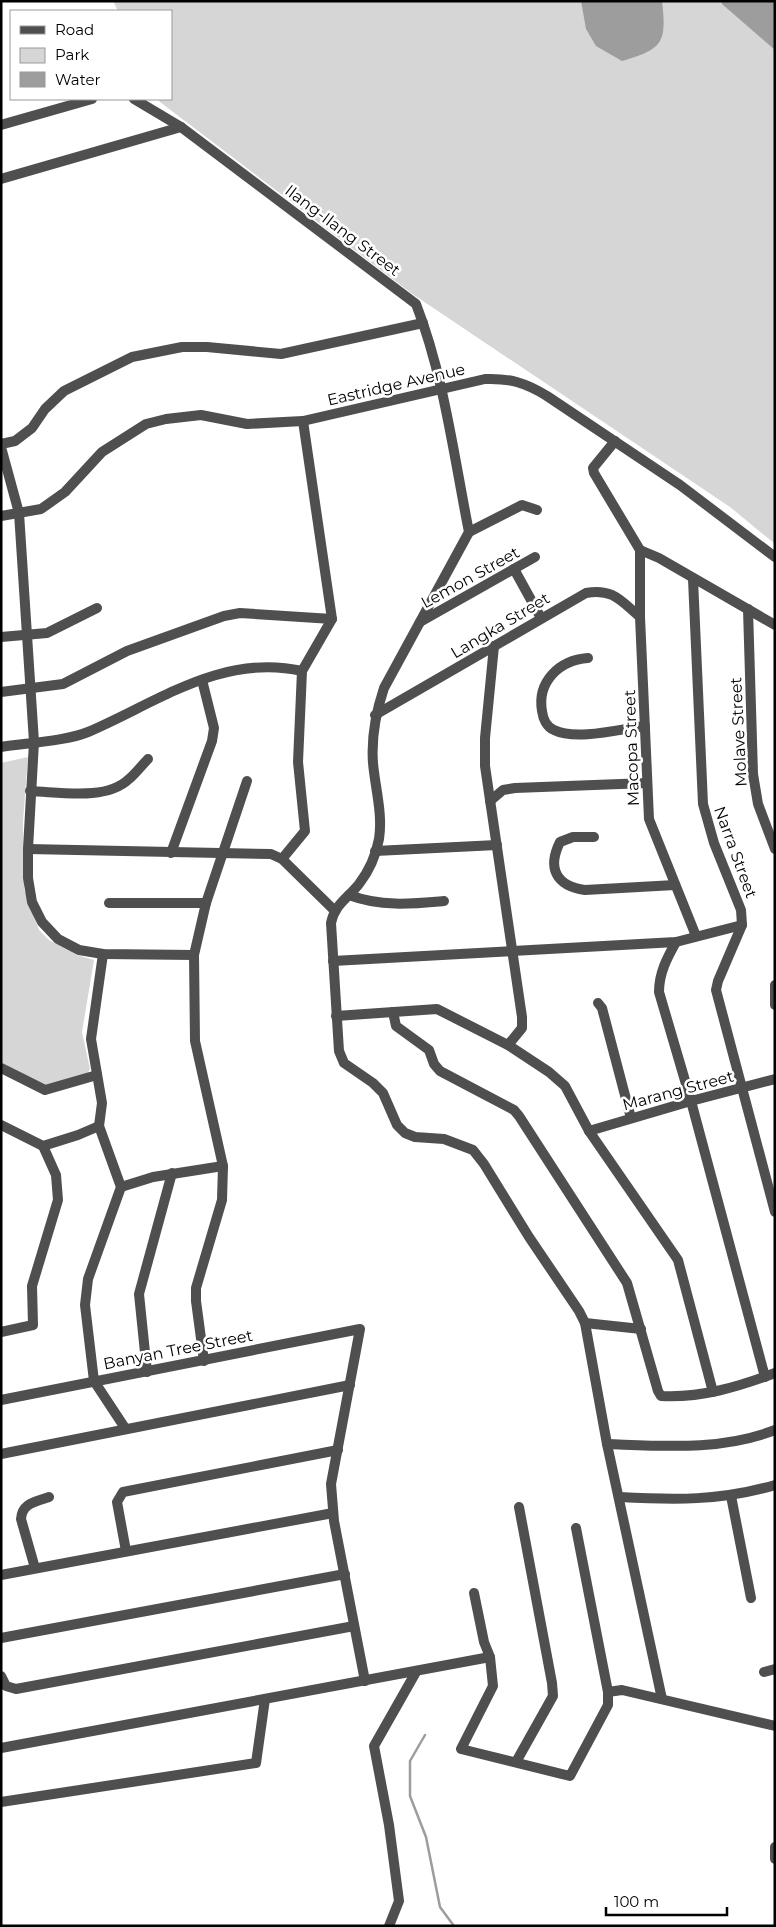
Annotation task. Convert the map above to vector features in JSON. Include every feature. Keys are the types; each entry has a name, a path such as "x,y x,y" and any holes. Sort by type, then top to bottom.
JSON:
{"street":[{"path":"1,124 88,100"},
{"name":"Ilang-Ilang Street","path":"136,100 181,127 416,304 423,323 440,388 469,532"},
{"path":"1,179 181,127"},
{"path":"194,955 103,954 72,946 58,939 42,922 32,902 28,878 28,849 34,742 19,513 1,446 16,441 32,428 45,409 64,391 111,365 132,357 182,347 207,347 280,354 423,323"},
{"name":"Eastridge Avenue","path":"1,516 41,509 65,492 102,452 146,424 166,419 201,416 247,424 303,421 440,388 486,379 516,380 530,385 680,485 775,558"},
{"path":"282,859 305,832 298,762 302,671 332,619 303,421"},
{"path":"615,441 593,468 594,473 640,550 659,558 775,625"},
{"path":"538,510 522,505 469,532 384,688 375,714 373,761 380,818 375,851 372,862 349,895 334,910 331,923 339,1051 344,1063 373,1083 383,1093 397,1125 405,1133 415,1137 444,1139 473,1150 484,1164 584,1323 607,1444 662,1699"},
{"name":"Macopa Street","path":"640,550 640,617 647,783 652,830 696,936"},
{"name":"Lemon Street","path":"419,622 535,558"},
{"path":"514,569 540,618"},
{"name":"Narra Street","path":"693,579 703,804 714,843 741,910 742,925"},
{"name":"Langka Street","path":"375,714 574,599 599,591 611,593 640,617"},
{"path":"1,637 47,633 96,608"},
{"name":"Molave Street","path":"748,610 753,774 758,804 775,849"},
{"path":"1,692 63,684 127,651 224,616 240,613 332,619"},
{"path":"494,646 485,738 485,766 513,951 522,1028 508,1045"},
{"path":"588,658 576,659 553,672 543,686 541,704 544,720 553,730 576,735 645,726"},
{"path":"1,746 86,732 157,697 240,668 279,666 302,671"},
{"path":"171,853 212,742 214,728 202,680"},
{"path":"30,791 96,793 114,789 129,780 148,759"},
{"path":"204,1361 196,1288 222,1200 223,1166 196,1041 194,955 206,903 247,782"},
{"path":"490,801 503,790 515,788 647,783"},
{"path":"594,837 573,837 560,842 554,856 555,868 561,882 571,888 585,890 675,886"},
{"path":"375,851 497,844"},
{"path":"28,849 271,854 282,859 334,910"},
{"path":"349,895 373,903 444,901"},
{"path":"109,902 206,903"},
{"path":"333,961 676,942 742,925"},
{"path":"742,925 716,990 775,1212"},
{"path":"393,1012 396,1026 428,1050 434,1064 440,1071 514,1110 519,1116 628,1282 661,1396 713,1392 734,1388 770,1374 659,992 659,979 666,959 676,942"},
{"path":"103,954 91,1039 102,1103 99,1126 121,1186 88,1279 85,1304 94,1381 125,1428"},
{"path":"775,985 775,1005"},
{"path":"598,1003 602,1008 631,1118"},
{"path":"336,1016 437,1009 508,1045 549,1072 565,1086 589,1131 678,1260 713,1392"},
{"path":"1,1068 45,1090 96,1075"},
{"name":"Marang Street","path":"589,1131 775,1079"},
{"path":"1,1126 43,1146 56,1175 58,1200 32,1286 34,1325 1,1332"},
{"path":"43,1146 78,1136 99,1126"},
{"path":"121,1186 153,1177 223,1166"},
{"path":"147,1372 140,1294 172,1174"},
{"path":"584,1323 641,1329"},
{"name":"Banyan Tree Street","path":"1,1400 360,1329 350,1385"},
{"path":"1,1454 125,1428 222,1412 350,1385 331,1484 344,1574 365,1681"},
{"path":"607,1444 672,1447 713,1444 734,1442 775,1430"},
{"path":"126,1551 117,1502 123,1492 338,1450"},
{"path":"619,1497 682,1501 732,1496 775,1485"},
{"path":"732,1496 751,1598"},
{"path":"35,1568 21,1519 22,1512 29,1504 49,1497"},
{"path":"516,1762 553,1696 519,1507"},
{"path":"1,1575 334,1513"},
{"path":"474,1593 484,1642 490,1657 493,1686 461,1749 570,1776 608,1705 608,1692 576,1528"},
{"path":"1,1638 344,1574"},
{"path":"1,1676 6,1686 16,1689 354,1626"},
{"path":"1,1748 490,1657"},
{"path":"389,1926 399,1901 389,1825 374,1746 416,1672"},
{"path":"608,1692 622,1690 775,1726"},
{"path":"1,1802 256,1763 265,1699"},
{"path":"775,1847 775,1859"}],"green space":[{"path":"113,1 775,1 775,544 730,507 411,293 160,102 159,100 172,100 172,10 118,10"},
{"path":"28,757 23,821 24,889 39,930 49,940 77,955 94,960 82,1032 90,1069 87,1074 46,1087 1,1063 1,763"}],"water":[{"path":"581,1 662,1 663,27 659,43 646,53 622,61 596,46 586,29"},
{"path":"721,1 775,1 775,50 722,4"}],"waterway":[{"path":"425,1735 410,1761 410,1796 426,1837 440,1907 454,1926"}]}
